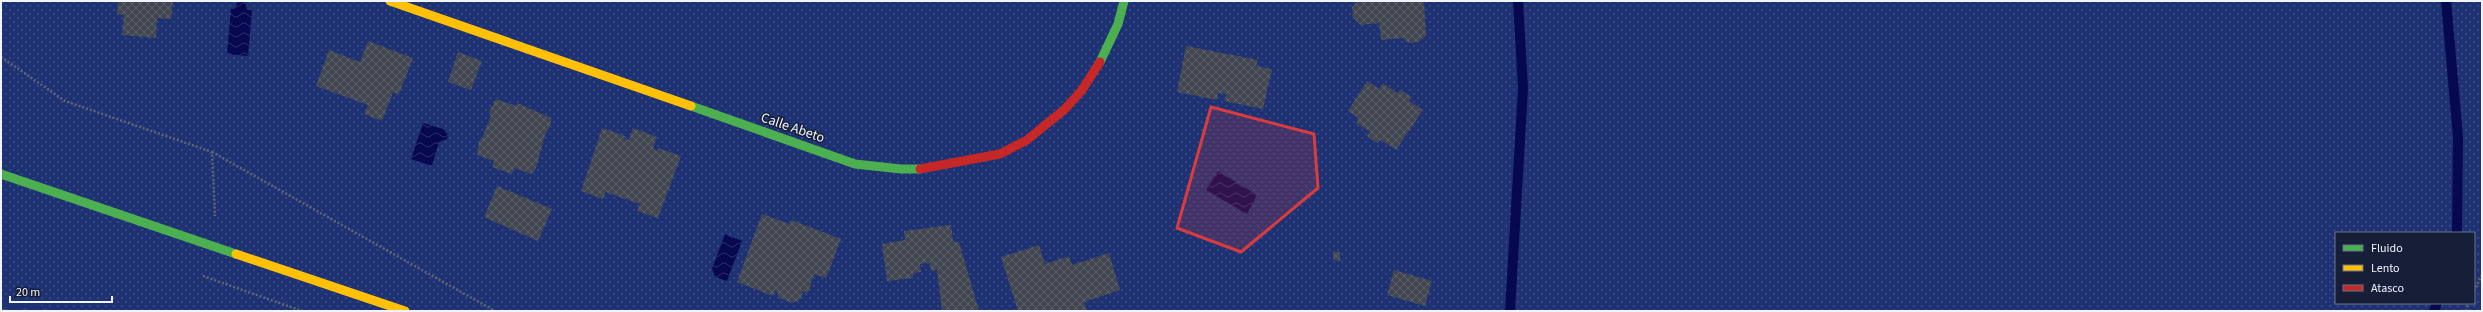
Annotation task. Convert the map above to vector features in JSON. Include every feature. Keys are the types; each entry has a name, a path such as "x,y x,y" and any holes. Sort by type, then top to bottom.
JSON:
{"street":[{"name":"Calle Abeto","path":"390,1 855,164 902,169 950,165 1005,152 1050,123 1081,92 1106,53 1121,14 1124,1"},
{"path":"1,174 405,311"}],"path":[{"path":"1,57 65,101 212,152 495,311"},
{"path":"212,152 218,281"},
{"path":"2475,290 2482,275"}],"highlighted area":[{"path":"1211,107 1314,134 1318,188 1241,252 1177,228"}],"green space":[{"path":"1,1 2482,1 2482,311 1,311"},
{"path":"1,299 68,311 1,311"}],"water":[{"path":"243,2 246,4 247,10 252,10 248,56 227,54 231,9 235,9 237,3"},
{"path":"423,123 443,129 448,135 447,139 439,142 432,166 411,159"},
{"path":"1218,171 1257,195 1247,214 1206,190"},
{"path":"725,234 742,241 727,281 715,277 712,269"}],"building":[{"path":"118,1 173,1 171,19 157,18 156,38 122,35 124,15 117,14"},
{"path":"1358,1 1424,1 1426,36 1418,42 1408,43 1403,38 1381,40 1379,23 1361,25 1353,18 1352,7"},
{"path":"368,41 413,58 399,94 393,92 382,121 364,114 368,105 316,86 329,50 360,62"},
{"path":"1186,46 1258,60 1256,66 1272,69 1263,109 1224,101 1226,94 1218,93 1217,100 1177,92"},
{"path":"458,52 482,61 471,90 448,82"},
{"path":"1367,81 1379,89 1383,83 1397,93 1400,90 1412,97 1409,101 1423,110 1396,150 1381,140 1377,143 1367,136 1370,132 1356,123 1359,118 1348,111"},
{"path":"496,99 516,106 517,103 551,118 551,125 545,135 536,168 531,174 514,168 512,174 492,167 494,161 477,155 479,141 482,138 491,116 489,112"},
{"path":"602,128 625,136 624,139 629,140 633,128 657,137 653,149 658,151 658,148 681,156 658,218 637,211 640,204 606,192 603,199 581,191"},
{"path":"497,186 552,209 538,241 484,217"},
{"path":"762,214 790,224 791,220 841,239 826,278 814,274 808,293 803,291 801,299 792,303 779,298 776,290 773,296 737,282"},
{"path":"951,225 953,242 959,242 979,311 942,311 937,270 931,271 930,263 920,264 921,272 913,273 913,278 887,281 882,244 905,240 904,231"},
{"path":"1039,245 1045,264 1069,256 1072,265 1109,253 1120,290 1084,302 1087,311 1018,311 1001,257"},
{"path":"1333,251 1340,252 1340,261 1333,260"},
{"path":"1394,270 1432,281 1425,306 1387,295"}],"waterway":[{"path":"1510,311 1523,88 1518,1"},
{"path":"2446,1 2458,137 2457,232"},
{"path":"2434,311 2437,304"}],"traffic: fast":[{"path":"1100,62 1118,24 1124,1"},
{"path":"691,106 855,164 901,169 920,169"},
{"path":"1,174 236,254"}],"traffic: slow":[{"path":"390,1 691,106"},
{"path":"236,254 405,311"}],"traffic: jam":[{"path":"920,169 1000,154 1027,140 1065,109 1082,90 1100,62"}]}
